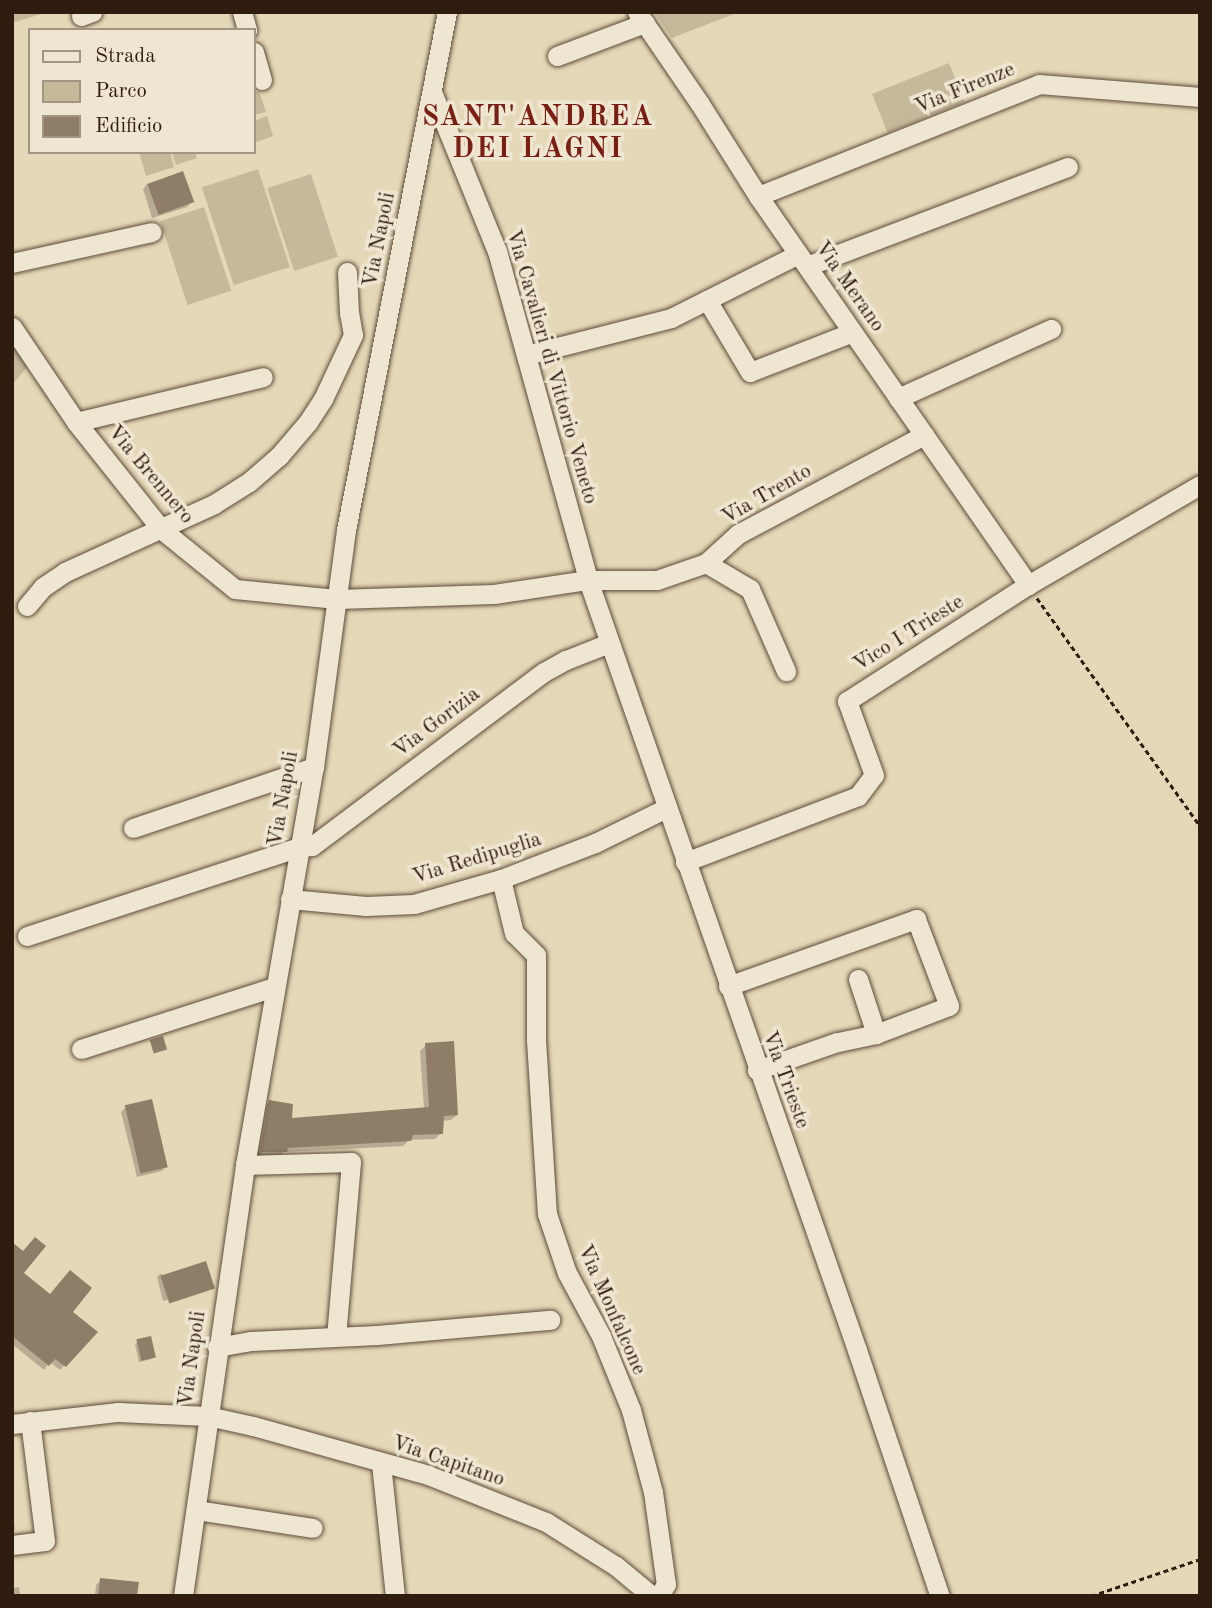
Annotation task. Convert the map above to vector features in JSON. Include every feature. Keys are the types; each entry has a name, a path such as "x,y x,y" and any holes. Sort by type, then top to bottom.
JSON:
{"street":[{"name":"Via Napoli","path":"183,1596 245,1166 314,767 346,530 447,12"},
{"path":"557,56 641,18"},
{"name":"Via Merano","path":"641,18 758,196 1028,586"},
{"path":"256,59 262,80"},
{"name":"Via Firenze","path":"758,196 1039,83 1200,97"},
{"name":"Via Cavalieri di Vittorio Veneto","path":"431,91 497,251 587,580"},
{"path":"526,355 671,318 802,260 1068,167"},
{"path":"12,263 152,232"},
{"path":"27,606 43,587 65,572 214,504 249,482 279,456 309,422 323,399 353,335 347,272"},
{"path":"707,300 750,372 853,332"},
{"name":"Via Brennero","path":"12,327 76,422 161,529 235,589 337,599 494,594 587,580"},
{"path":"898,398 1051,329"},
{"path":"353,335 383,343"},
{"path":"76,422 263,377"},
{"name":"Via Trento","path":"587,580 657,580 706,564 738,534 924,435"},
{"path":"1028,586 1200,485"},
{"path":"706,564 750,589 786,671"},
{"name":"Via Trieste","path":"587,580 857,1350 940,1596"},
{"name":"Vico I Trieste","path":"685,862 858,796 874,775 846,701 1028,586"},
{"name":"Via Gorizia","path":"27,936 299,847 312,846 544,672 565,660 610,643"},
{"path":"133,828 314,767"},
{"name":"Via Redipuglia","path":"290,899 366,906 414,904 501,879 594,843 666,808"},
{"name":"Via Monfalcone","path":"501,879 514,933 536,955 536,1040 547,1214 566,1273 601,1336 631,1410 653,1492 666,1584 659,1596"},
{"path":"728,986 916,919 949,1006 876,1034 837,1042 757,1070"},
{"path":"858,979 876,1034"},
{"path":"81,1049 274,987"},
{"path":"245,1166 351,1162 336,1336"},
{"path":"217,1347 251,1341 550,1320"},
{"name":"Via Capitano","path":"21,1422 118,1412 208,1416 253,1426 428,1475 546,1522 616,1566 652,1596"},
{"path":"12,1545 45,1541 21,1422"},
{"path":"381,1463 394,1596"},
{"path":"197,1510 313,1528"}],"path":[{"path":"1028,586 1200,826"},
{"path":"1091,1596 1200,1559"}],"green space":[{"path":"12,12 48,12 12,23"},
{"path":"654,12 739,12 672,38"},
{"path":"949,63 965,102 888,133 872,94"},
{"path":"259,91 266,112 256,114 256,92"},
{"path":"267,116 273,136 256,142 256,120"},
{"path":"140,154 171,154 174,167 146,176"},
{"path":"173,154 196,154 197,158 176,165"},
{"path":"258,169 290,267 234,285 202,187"},
{"path":"311,174 338,257 294,271 267,188"},
{"path":"204,207 231,291 187,305 160,221"},
{"path":"12,342 28,366 12,385"}],"building":[{"path":"183,171 194,202 159,215 147,184"},
{"path":"163,1036 167,1049 154,1053 150,1040"},
{"path":"454,1041 458,1115 444,1116 443,1134 413,1135 411,1141 260,1152 269,1100 293,1104 292,1118 429,1107 425,1043"},
{"path":"152,1099 168,1167 140,1174 125,1105"},
{"path":"35,1237 46,1246 24,1273 50,1294 70,1270 92,1288 73,1312 98,1332 66,1367 55,1359 49,1366 12,1336 12,1242 23,1251"},
{"path":"206,1261 215,1289 169,1303 160,1276"},
{"path":"151,1336 156,1357 141,1361 136,1339"},
{"path":"100,1578 139,1582 137,1596 98,1596"}],"district":[{"name":"SANT'ANDREA DEI LAGNI","path":"538,134"}]}
